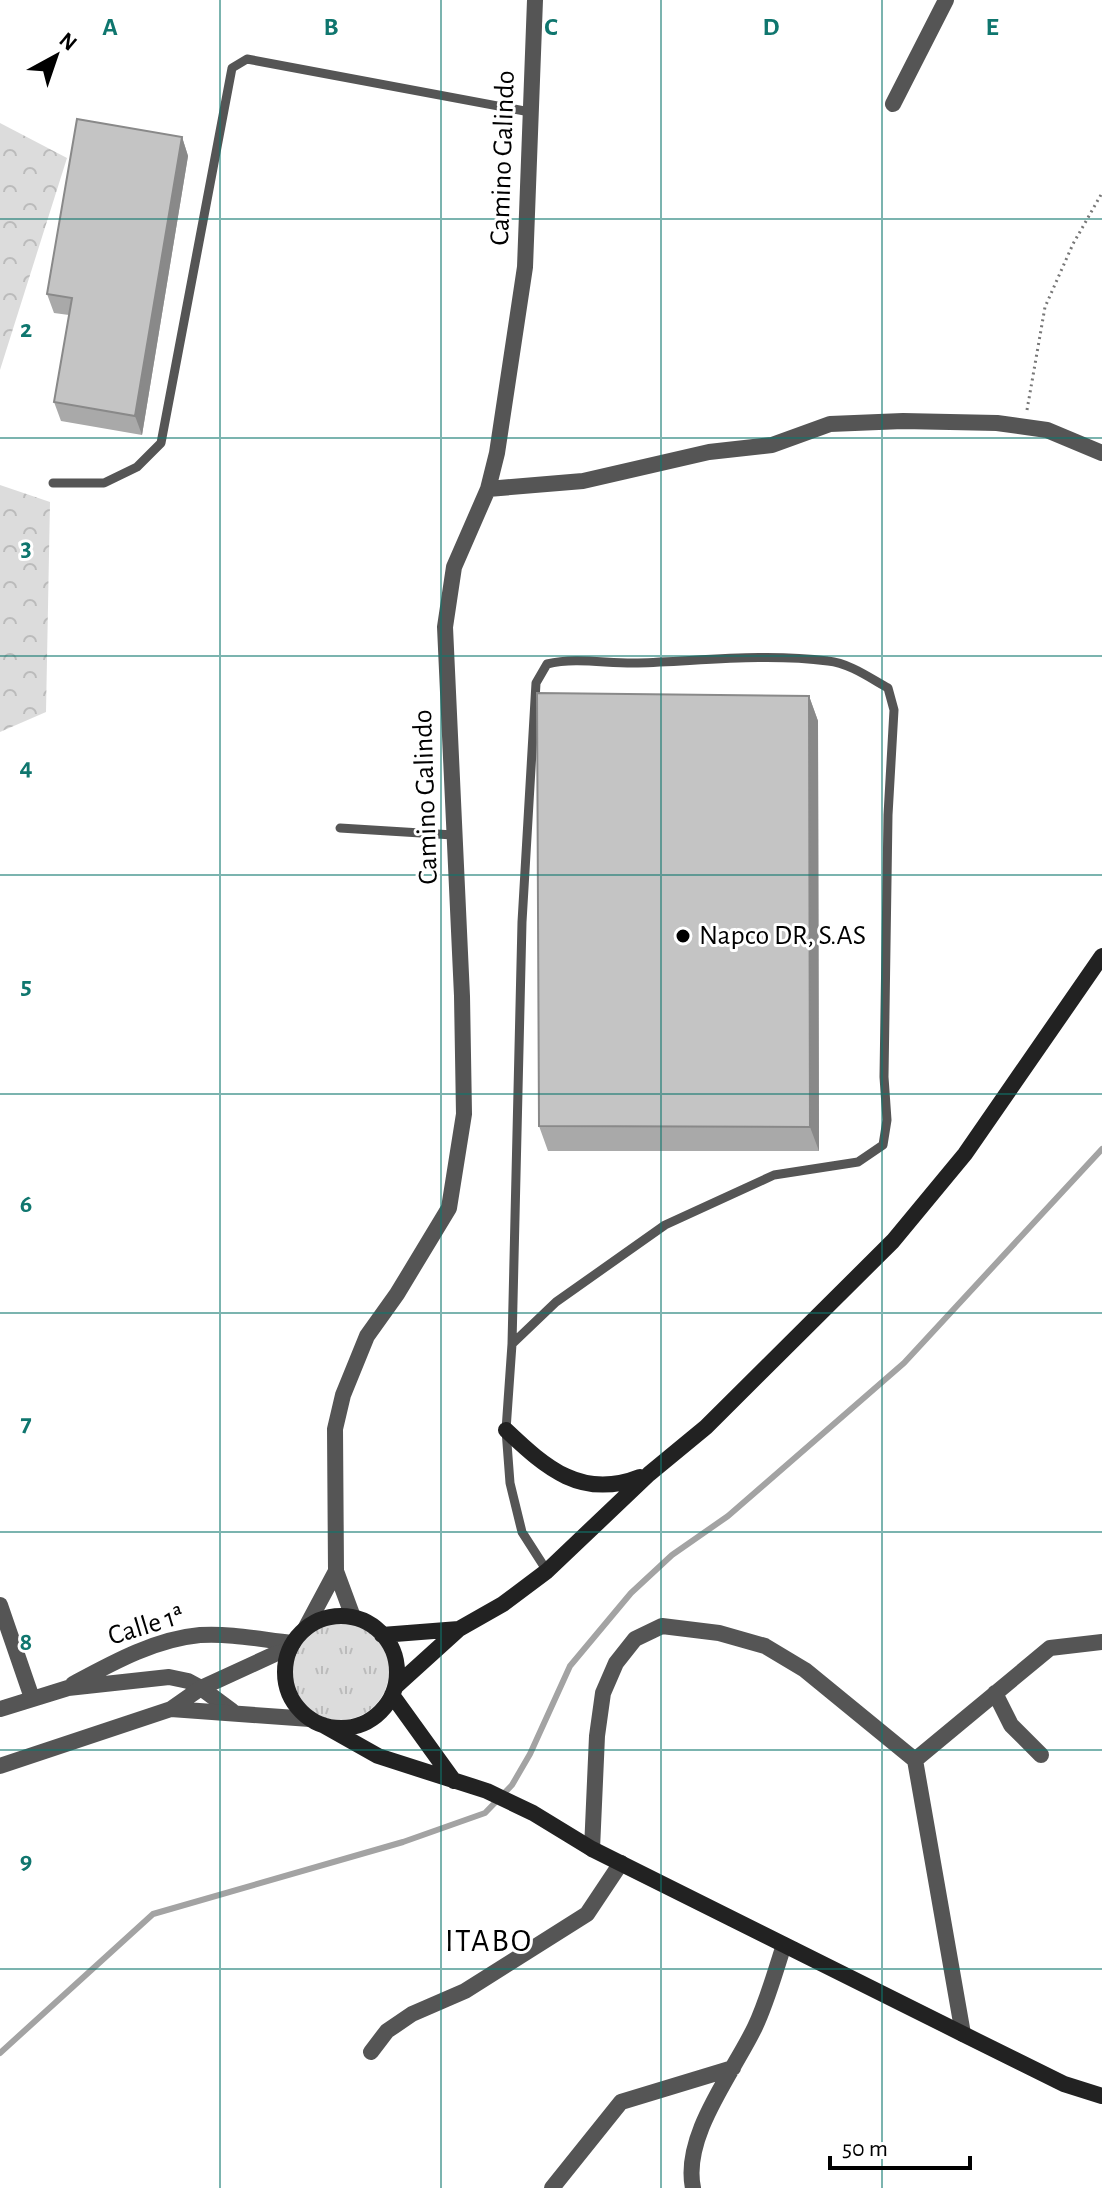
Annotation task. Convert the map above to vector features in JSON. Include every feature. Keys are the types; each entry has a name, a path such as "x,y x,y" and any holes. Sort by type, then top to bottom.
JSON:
{"main road":[{"path":"316,1722 343,1728 363,1723 381,1712 394,1691 459,1629 503,1604 547,1571 649,1474 706,1427 893,1241 965,1154 1102,956"},
{"path":"506,1430 558,1474 586,1483 618,1486 649,1474"},
{"path":"454,1781 394,1691 397,1669 392,1650 382,1635 364,1621 353,1617 330,1617 305,1629 291,1647 286,1681 290,1696 316,1722 378,1756 454,1781 487,1791 533,1813 592,1849 963,2034 1064,2084 1102,2096"},
{"path":"382,1635 459,1629"}],"street":[{"name":"Camino Galindo","path":"353,1617 336,1571 335,1429 343,1395 367,1336 397,1294 449,1208 464,1114 462,996 445,627 454,567 488,489 497,453 525,267 535,0"},
{"path":"893,104 946,0"},
{"path":"488,489 583,481 709,452 772,445 830,424 903,421 997,423 1047,430 1102,453"},
{"name":"Camino Galindo","path":"305,1629 336,1571"},
{"path":"0,1605 32,1698"},
{"path":"592,1849 597,1736 603,1693 616,1663 635,1639 662,1626 719,1633 765,1646 805,1670 915,1760 963,2034"},
{"name":"Calle 1ª","path":"68,1688 115,1660 176,1639 200,1635 226,1636 291,1647"},
{"path":"915,1760 1050,1648 1102,1642"},
{"path":"0,1766 171,1709 201,1688 291,1647"},
{"name":"Calle 1ª","path":"0,1709 68,1688 169,1677 201,1688 232,1711"},
{"path":"995,1693 1011,1725 1041,1755"},
{"path":"171,1709 232,1711 316,1722"},
{"path":"371,2052 387,2031 412,2014 465,1991 587,1914 621,1863"},
{"path":"689,2183 692,2156 704,2124 756,2025 784,1945"},
{"path":"552,2188 621,2102 733,2068"}],"lane":[{"path":"53,483 104,483 137,467 161,443 232,68 247,59 530,112"},
{"path":"512,1344 556,1302 665,1225 774,1175 858,1162 883,1145 887,1120 884,1077 888,815 894,710 888,688 863,673 831,661 733,658 635,663 563,660 547,664 536,683 522,922 512,1344 506,1430 510,1483 522,1532 547,1571"},
{"path":"340,828 453,835"}],"path":[{"path":"1024,427 1045,307 1073,244 1102,193"}],"green space":[{"path":"0,123 67,158 0,370"},
{"path":"0,485 50,502 46,712 0,732"},
{"path":"340,1622 359,1626 374,1637 385,1652 389,1671 385,1690 374,1705 359,1716 340,1720 321,1716 306,1705 295,1690 291,1671 295,1652 306,1637 321,1626"}],"building":[{"path":"77,119 182,137 135,416 54,402 72,298 47,294"},
{"name":"Napco DR, S.AS","path":"537,693 809,696 810,1127 539,1126"}],"waterway":[{"path":"0,2053 153,1914 403,1842 485,1813 512,1785 530,1754 570,1666 631,1593 672,1555 728,1516 904,1363 1102,1149"}],"place":[{"name":"Napco DR, S.AS","path":"683,936"}],"district":[{"name":"ITABO","path":"489,1941"}]}
